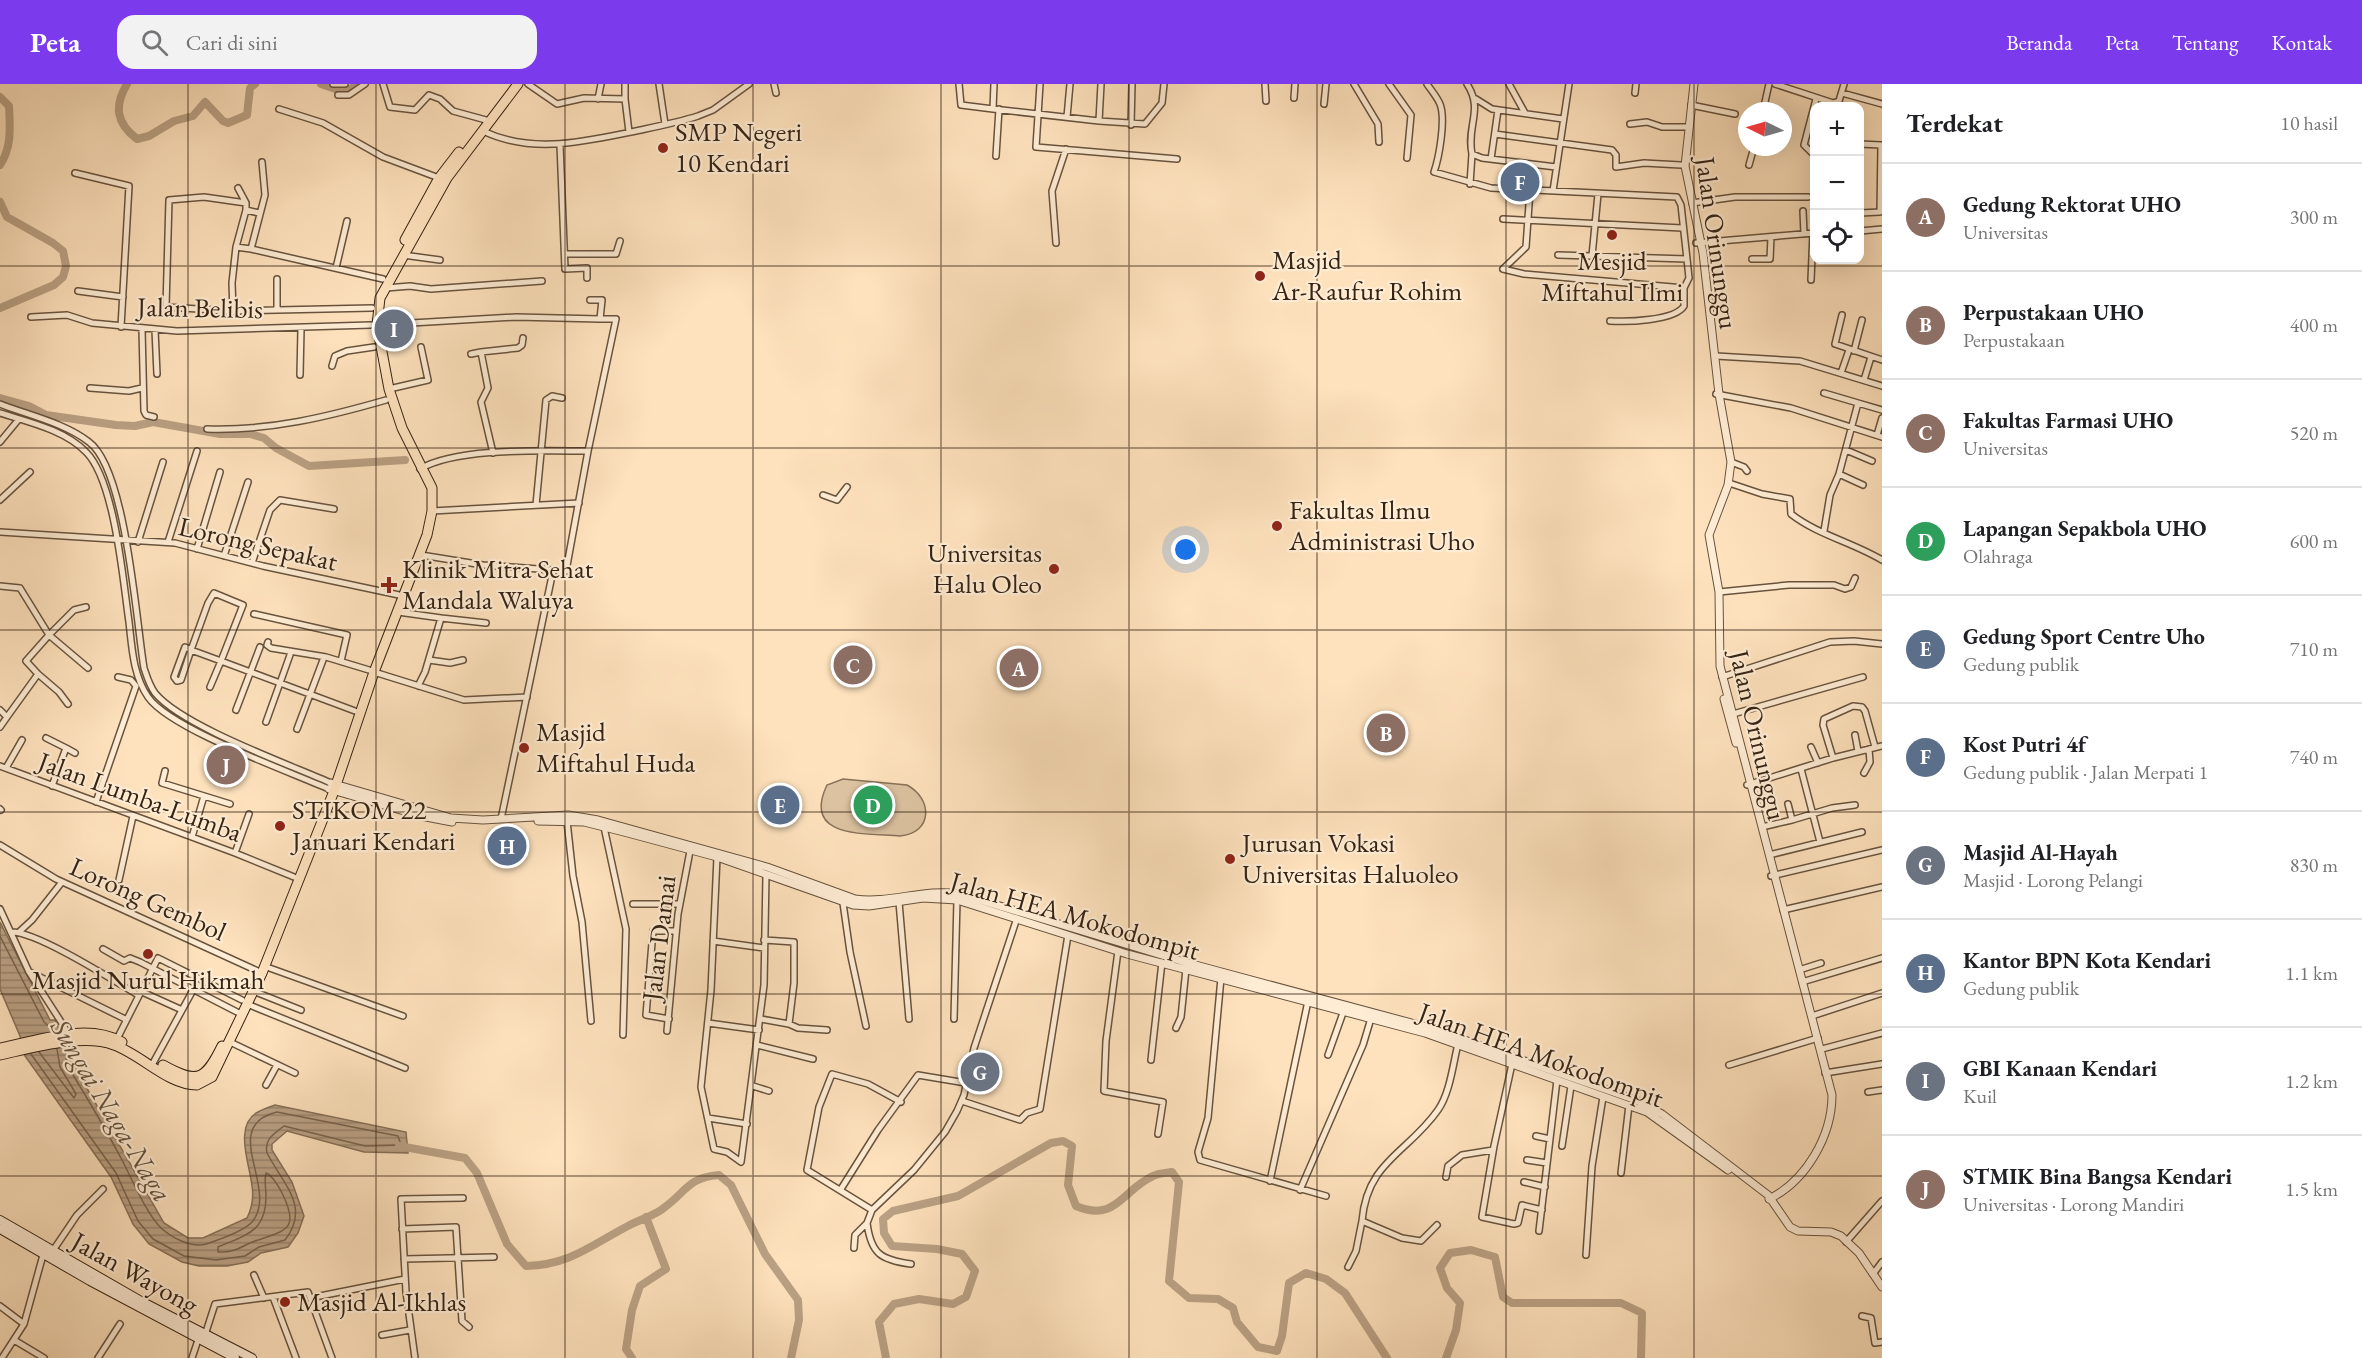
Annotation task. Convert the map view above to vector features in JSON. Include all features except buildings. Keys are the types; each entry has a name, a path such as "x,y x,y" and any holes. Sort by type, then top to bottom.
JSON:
{"highway":[{"path":"71,1035 104,1041 190,1078 202,1076 220,1049 237,1012 253,991 332,787 399,596 421,555 432,511 432,488 397,432 386,400 372,308 439,178 482,130 486,120 512,84"},
{"path":"332,787 355,711 398,612 411,573 427,510 426,490 421,469 402,428 374,347 374,325 384,284 444,183 518,84"},
{"path":"0,1055 71,1035 99,1033 117,1039 185,1083 202,1084 212,1077 261,970"},
{"path":"0,1048 20,1048"}],"main road":[{"name":"Jalan Wayong","path":"0,1220 236,1358"},
{"name":"Jalan Wayong","path":"0,1228 43,1255 202,1337 252,1358"}],"street":[{"path":"333,84 345,84"},
{"path":"338,95 349,95 365,84"},
{"path":"383,84 390,107 415,110 429,95 440,99 453,111 486,120"},
{"path":"528,84 556,104 580,98 626,99"},
{"path":"598,99 601,84"},
{"path":"625,84 629,132"},
{"path":"659,84 665,124"},
{"path":"482,130 522,142 560,145 665,124 713,110 749,84"},
{"path":"774,84 776,93"},
{"path":"959,84 960,105 1131,125 1144,123 1159,108 1164,84"},
{"path":"994,84 996,156"},
{"path":"1040,84 1036,147 1177,159"},
{"path":"1067,117 1070,84"},
{"path":"1099,121 1101,84"},
{"path":"1131,125 1132,84"},
{"path":"1265,84 1266,102"},
{"path":"1294,98 1295,84"},
{"path":"1324,104 1326,84"},
{"path":"1354,84 1378,124 1379,142"},
{"path":"1389,84 1411,115 1407,158"},
{"path":"1427,84 1442,111 1439,155 1434,172 1470,184 1530,190 1686,198 1808,197"},
{"path":"1467,84 1476,99 1486,107 1563,119"},
{"path":"1509,84 1525,113"},
{"path":"1553,191 1569,84"},
{"path":"1635,93 1636,84"},
{"name":"Jalan Orinunggu","path":"1686,198 1686,127 1691,105 1692,84"},
{"name":"Jalan Orinunggu","path":"1692,84 1681,165 1686,198 1699,242 1716,356 1717,394 1731,462 1729,483 1709,536 1719,592 1719,646 1722,676 1772,876 1826,1073"},
{"path":"1764,102 1769,84"},
{"path":"1775,84 1787,86 1816,99 1836,103 1844,84"},
{"path":"1842,93 1882,104"},
{"path":"1470,184 1476,99"},
{"path":"1691,105 1735,114"},
{"path":"279,109 323,123 383,157 439,178"},
{"path":"1491,159 1498,110"},
{"path":"1630,124 1647,122 1662,127 1686,127"},
{"path":"1810,122 1804,145 1810,150"},
{"path":"1495,134 1612,150 1616,155 1616,167 1644,164 1681,165"},
{"path":"1864,144 1881,144 1880,210 1870,214 1864,213"},
{"path":"560,145 565,269 587,268 587,278"},
{"path":"1056,243 1052,191 1066,149"},
{"path":"1473,154 1491,159 1556,167"},
{"path":"1749,165 1752,156"},
{"path":"251,249 265,195 262,162"},
{"path":"75,173 129,186 121,327"},
{"path":"233,311 232,283 236,247 246,206 238,188"},
{"path":"1530,190 1525,249 1503,269 1524,274 1684,288"},
{"path":"1592,256 1598,194"},
{"path":"259,213 246,206 204,197 176,198 169,202 165,305 172,308 233,311 372,308"},
{"path":"1610,321 1647,321 1678,312 1684,306 1684,288 1689,278 1682,228 1686,198"},
{"path":"1803,211 1804,234"},
{"path":"1870,214 1872,230"},
{"path":"1503,219 1682,228"},
{"path":"336,268 347,220"},
{"path":"1864,231 1882,229"},
{"path":"1699,242 1810,233"},
{"path":"1752,259 1770,259 1771,237"},
{"path":"565,254 616,254 620,241"},
{"path":"236,247 336,268 384,284 431,289 542,281"},
{"path":"403,255 440,260"},
{"path":"1558,255 1687,259"},
{"path":"1811,280 1812,264"},
{"path":"277,279 277,310"},
{"path":"78,291 123,297"},
{"path":"421,555 483,565 553,571 567,569 615,319 600,319 602,300 590,300"},
{"name":"Jalan Orinunggu","path":"1709,311 1727,471 1705,539 1716,598 1718,670 1762,827 1772,876 1783,910 1795,963 1812,1016 1816,1039 1822,1049 1826,1073 1828,1106 1818,1145 1812,1156 1769,1199"},
{"name":"Jalan Belibis","path":"31,317 67,315 86,322 155,330 301,328 516,317 600,319"},
{"path":"1842,315 1835,344 1882,360"},
{"path":"1842,373 1862,320"},
{"path":"300,375 301,328"},
{"path":"142,329 144,411 146,415 154,417"},
{"path":"155,330 157,374"},
{"path":"471,354 518,348 522,345 523,338"},
{"path":"389,389 428,380 421,346"},
{"path":"332,366 333,360 340,353 374,347"},
{"path":"481,352 488,388 481,402 493,453"},
{"path":"1716,356 1800,361 1882,386"},
{"path":"1864,380 1871,357"},
{"path":"90,388 129,391 142,388"},
{"path":"1824,393 1882,410"},
{"path":"1717,394 1791,408 1879,436 1882,418"},
{"path":"536,505 546,400 552,396 562,398"},
{"path":"207,429 261,428 330,415 386,400"},
{"path":"1824,531 1830,495 1839,474 1858,403"},
{"path":"0,404 91,442 107,468 126,542 144,668 154,692 178,712 332,787"},
{"path":"0,413 45,428 77,444 96,466 105,489 116,541 135,668 148,697 156,706 184,724 332,787"},
{"path":"0,442 19,419"},
{"path":"1846,450 1872,461"},
{"path":"168,542 197,451"},
{"path":"421,469 469,455 541,451 588,452"},
{"path":"138,542 163,462"},
{"path":"1731,462 1744,467 1747,471"},
{"path":"0,500 30,472"},
{"path":"197,549 220,472"},
{"path":"1839,474 1863,485"},
{"path":"224,556 248,482"},
{"path":"1729,483 1762,494 1790,499 1791,514 1806,526 1824,531 1882,560"},
{"path":"823,495 837,500 846,487"},
{"path":"252,563 270,510 280,500 334,509"},
{"path":"432,511 579,503"},
{"name":"Lorong Sepakat","path":"0,532 126,542 168,542 399,596"},
{"path":"501,819 553,571"},
{"path":"1719,592 1789,585 1834,585 1847,588 1855,578"},
{"path":"0,586 20,588 49,635 88,668"},
{"path":"210,687 221,661 243,603 212,594 191,650 182,680 177,681 174,677 183,649 191,650 221,661 250,673 355,711"},
{"path":"68,704 60,692 26,661 74,610 86,607"},
{"path":"398,612 486,623"},
{"path":"254,614 346,635 341,661"},
{"path":"418,686 429,660 441,618"},
{"path":"1722,676 1830,642 1854,641 1882,644"},
{"path":"268,642 267,645 275,649 341,661 370,675 468,700 527,697"},
{"path":"236,710 260,647"},
{"path":"266,722 290,655"},
{"path":"297,729 323,660"},
{"path":"429,660 450,663 463,660"},
{"path":"0,727 38,674"},
{"path":"1733,714 1863,676"},
{"path":"96,802 136,686 134,681 118,677"},
{"path":"1833,758 1822,725 1824,719 1853,706 1862,707 1865,711 1872,748 1864,773"},
{"path":"0,710 7,717"},
{"path":"1855,735 1858,751"},
{"path":"46,738 75,753"},
{"path":"3,767 22,740"},
{"path":"1749,784 1833,758 1882,746"},
{"path":"1811,747 1818,763"},
{"path":"52,786 66,748"},
{"name":"Jalan Lumba-Lumba","path":"3,767 296,878"},
{"path":"1801,768 1820,842"},
{"path":"165,771 162,783 230,804"},
{"name":"Jalan HEA Mokodompit","path":"332,787 433,816 471,824 567,821 631,831 690,851 766,871 843,903 869,906 946,892 1102,942 1308,1001 1373,1014 1458,1044 1479,1047 1512,1064 1522,1063 1571,1086 1629,1105 1666,1123 1769,1199"},
{"path":"192,837 204,796"},
{"path":"1788,804 1792,820"},
{"path":"1762,827 1814,815 1832,808 1855,805"},
{"path":"235,853 249,814"},
{"name":"Jalan HEA Mokodompit","path":"433,816 466,820 568,815 766,871 846,898 957,900 1006,911 1017,918 1068,935 1102,942 1118,951 1373,1014 1479,1047 1646,1105 1695,1138 1768,1195 1769,1199"},
{"path":"119,880 134,816"},
{"path":"567,821 574,888 582,922 591,1021"},
{"path":"604,827 626,935 623,1035"},
{"path":"1769,855 1862,832"},
{"name":"Lorong Gembol","path":"0,845 62,882 261,970 403,1016"},
{"path":"1772,876 1882,850"},
{"name":"Jalan Damai","path":"667,1031 679,904 690,851"},
{"path":"717,857 708,1023 701,1087 714,1149 727,1152 741,1162 761,1019 766,871"},
{"path":"19,932 32,921 62,882"},
{"path":"1783,910 1882,887"},
{"path":"898,899 909,1018"},
{"path":"954,1019 957,900"},
{"path":"843,903 850,952 866,1026"},
{"path":"633,904 679,904"},
{"path":"0,909 29,972 71,1035"},
{"path":"854,1248 855,1235 867,1223 872,1210 932,1150 962,1101 974,1048 1017,918"},
{"path":"669,1019 646,1015 648,975 652,931 676,931"},
{"path":"11,932 19,932 139,993 182,1010"},
{"path":"962,1101 1020,1120 1027,1113 1040,1109 1068,935"},
{"path":"764,940 794,942 794,983 789,1024"},
{"path":"713,941 764,948"},
{"path":"104,949 124,961 130,958 152,968 237,1012"},
{"path":"1118,951 1106,1041 1104,1091 1162,1102 1158,1134"},
{"path":"117,1039 125,1018 159,958 245,1002 405,1068"},
{"path":"1802,982 1882,958"},
{"path":"1151,1060 1162,962"},
{"path":"1795,963 1821,963"},
{"path":"1176,1028 1181,1017 1186,969"},
{"path":"29,972 125,1018"},
{"path":"1221,978 1208,1118 1198,1156 1202,1161 1326,1196"},
{"path":"153,1063 193,990"},
{"path":"253,991 301,1010"},
{"path":"1812,1016 1882,993"},
{"path":"1270,1181 1308,1001"},
{"path":"1328,1055 1344,1010"},
{"path":"1300,1190 1373,1014"},
{"path":"761,1019 798,1028 827,1030"},
{"path":"708,1023 759,1030"},
{"path":"1822,1049 1882,1033"},
{"path":"1728,1065 1816,1039"},
{"path":"230,1042 295,1073"},
{"path":"1348,1267 1356,1251 1367,1196 1374,1177 1438,1110 1458,1044"},
{"path":"757,1045 813,1059"},
{"path":"1512,1064 1493,1150 1482,1217 1514,1224 1518,1222 1522,1205 1542,1210"},
{"path":"1826,1073 1882,1064"},
{"path":"266,1085 278,1065"},
{"path":"872,1210 807,1170 806,1165 819,1107 830,1075 868,1084 900,1102"},
{"path":"841,1190 878,1131 918,1075 966,1083"},
{"path":"1539,1231 1557,1080"},
{"path":"753,1086 769,1091"},
{"path":"1562,1146 1571,1086"},
{"path":"1868,1092 1882,1089"},
{"path":"1586,1255 1592,1166 1603,1097"},
{"path":"1621,1173 1629,1105"},
{"path":"708,1118 747,1124"},
{"path":"1536,1136 1550,1139"},
{"path":"1446,1177 1448,1166 1462,1155 1493,1150"},
{"path":"1527,1160 1547,1163"},
{"path":"1524,1182 1545,1187"},
{"path":"52,1252 77,1215 103,1190"},
{"path":"415,1358 405,1279 402,1198 463,1198"},
{"path":"1769,1199 1794,1230 1836,1233 1882,1287"},
{"path":"1846,1242 1882,1201"},
{"path":"1362,1221 1402,1238 1418,1241 1424,1239 1437,1225"},
{"path":"867,1223 870,1240 878,1254 893,1261 911,1264"},
{"path":"402,1229 456,1227 462,1322 469,1327"},
{"path":"2,1358 24,1324 43,1255"},
{"path":"404,1260 494,1257"},
{"path":"1873,1274 1882,1262"},
{"path":"254,1275 264,1298"},
{"path":"310,1298 405,1279"},
{"path":"192,1358 215,1304 308,1292 332,1358"},
{"path":"273,1297 296,1358"},
{"path":"0,1306 24,1324"},
{"path":"1862,1316 1870,1318 1875,1343 1882,1342"},
{"path":"98,1358 120,1324"},
{"path":"382,1335 410,1330"},
{"path":"14,1340 44,1358"}],"shaded area":[{"path":"843,779 907,785 922,798 926,815 924,822 911,834 900,836 841,830 830,824 823,815 821,803 827,785"},
{"path":"770,790 795,797 789,819 765,812"}],"water":[{"path":"0,922 50,1020 55,1020 58,1027 65,1029 73,1056 72,1062 164,1223 188,1238 203,1238 247,1218 253,1195 245,1146 246,1126 250,1118 266,1108 275,1105 406,1132 408,1153 364,1152 287,1131 272,1144 272,1150 292,1182 304,1216 298,1233 288,1247 261,1253 248,1262 227,1266 199,1266 182,1262 149,1244 133,1224 111,1177 25,1056 20,1036 0,989"}],"waterway":[{"path":"127,84 120,100 119,114 125,127 137,139 149,136 174,121 193,116 205,102 223,121 228,123 247,115 250,88 255,84"},
{"path":"321,84 344,92 360,84"},
{"path":"0,97 9,106 10,129 7,151 0,165"},
{"path":"0,202 7,217 63,251 66,266 63,277 54,285 0,308"},
{"path":"0,398 29,406 46,415 116,425 135,426 153,422 220,434 250,434 264,438 276,448 309,466 405,460"},
{"name":"Sungai Naga-Naga","path":"886,1358 879,1322 894,1304 919,1299 953,1304 966,1297 975,1271 962,1254 937,1249 892,1246 884,1233 883,1219 893,1211 958,1196 1051,1143 1063,1141 1072,1146 1068,1185 1076,1206 1090,1210 1110,1208 1142,1182 1157,1174 1172,1172 1179,1182 1169,1281 1189,1298 1218,1299 1233,1308 1237,1322 1258,1347 1277,1351 1282,1336 1289,1283 1306,1273 1326,1279 1345,1293 1387,1358"},
{"name":"Sungai Naga-Naga","path":"399,1146 465,1158 477,1173 507,1244 526,1266 555,1262 580,1253 661,1210 694,1182 719,1175 731,1185 765,1254 798,1300 799,1320 791,1358"},
{"path":"632,1358 626,1349 632,1310 640,1286 666,1269 646,1217"},
{"name":"Sungai Naga-Naga","path":"1446,1358 1456,1330 1460,1303 1447,1288 1440,1268 1450,1253 1471,1250 1495,1257 1503,1297 1512,1303 1621,1303 1642,1313 1641,1358"}],"place":[{"name":"SMP Negeri 10 Kendari","path":"663,148"},
{"name":"Kost Putri 4f","path":"1520,182"},
{"name":"Mesjid Miftahul Ilmi","path":"1612,235"},
{"name":"Masjid Ar-Raufur Rohim","path":"1260,276"},
{"name":"GBI Kanaan Kendari","path":"394,329"},
{"name":"Fakultas Ilmu Administrasi Uho","path":"1277,526"},
{"name":"Universitas Halu Oleo","path":"1054,569"},
{"name":"Klinik Mitra Sehat Mandala Waluya","path":"389,585"},
{"name":"Fakultas Farmasi UHO","path":"853,665"},
{"name":"Gedung Rektorat UHO","path":"1019,668"},
{"name":"Perpustakaan UHO","path":"1386,733"},
{"name":"Masjid Miftahul Huda","path":"524,748"},
{"name":"STMIK Bina Bangsa Kendari","path":"226,765"},
{"name":"Gedung Sport Centre Uho","path":"780,805"},
{"name":"Lapangan Sepakbola UHO","path":"873,805"},
{"name":"STIKOM 22 Januari Kendari","path":"280,826"},
{"name":"Kantor BPN Kota Kendari","path":"507,846"},
{"name":"Jurusan Vokasi Universitas Haluoleo","path":"1230,859"},
{"name":"Masjid Nurul Hikmah","path":"148,954"},
{"name":"Masjid Al-Hayah","path":"980,1072"},
{"name":"Masjid Al-Ikhlas","path":"285,1302"}]}
